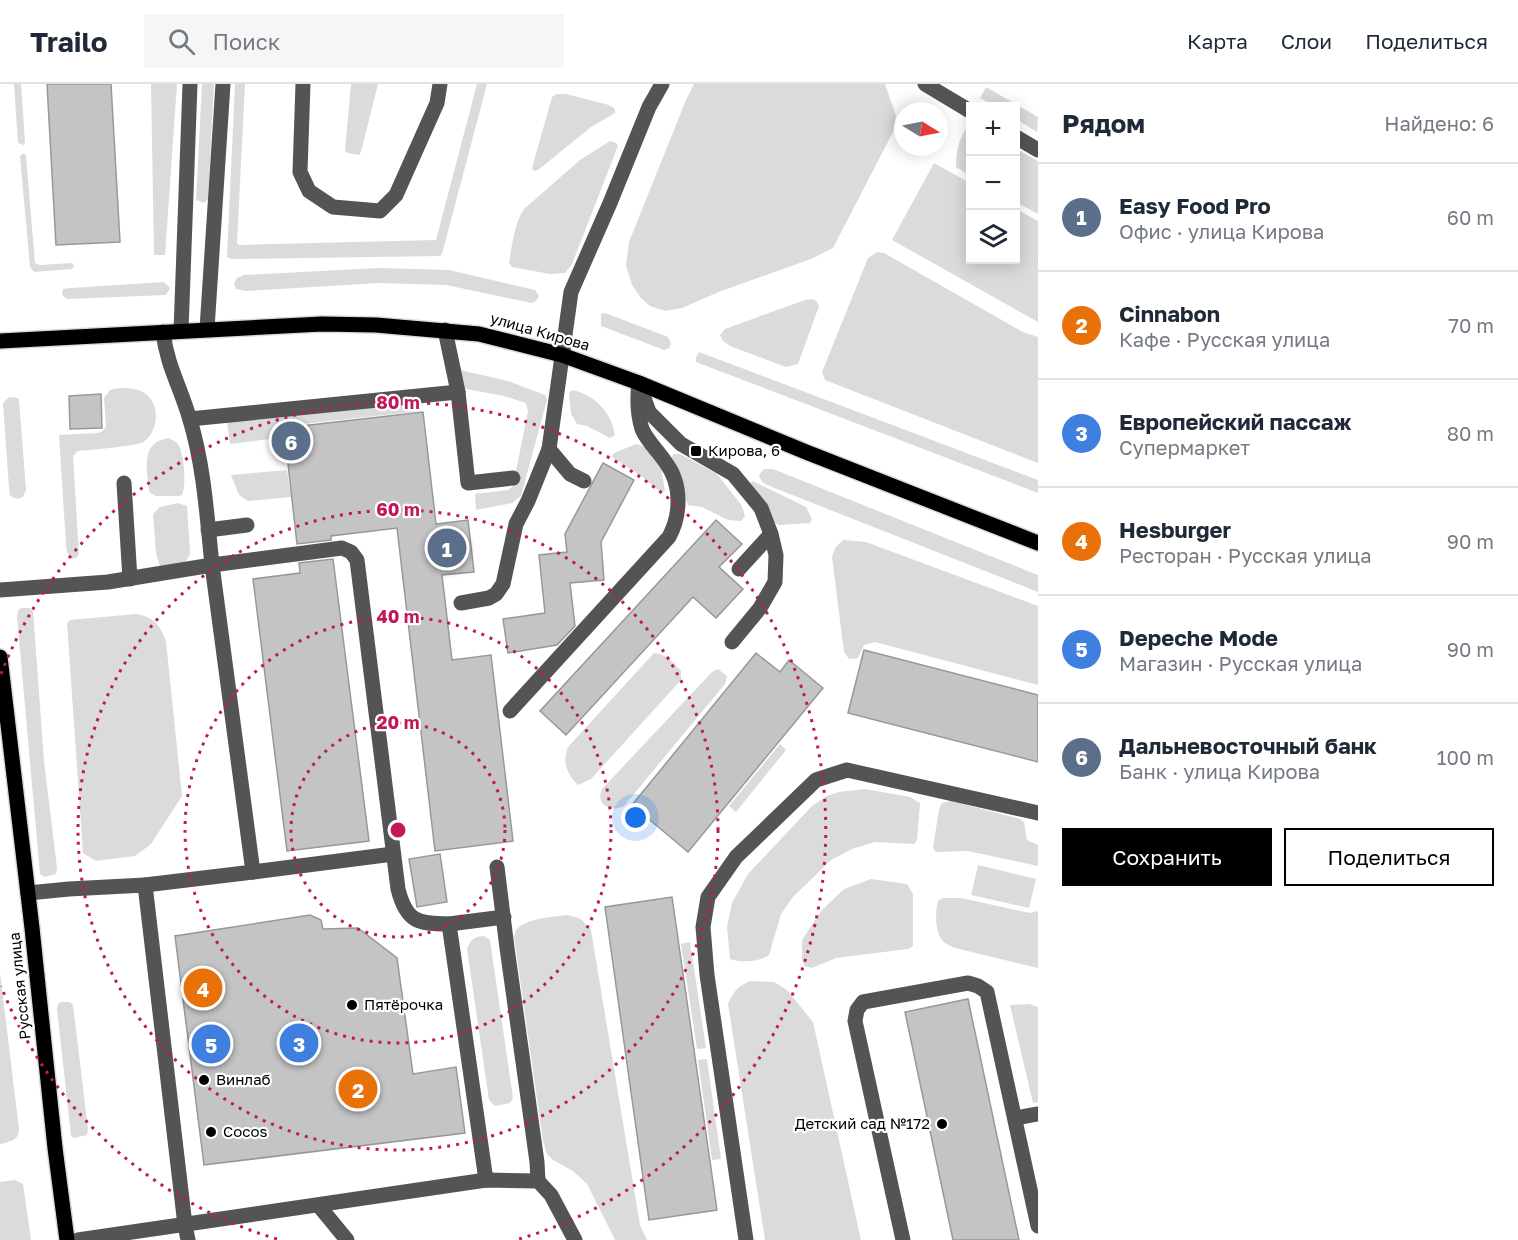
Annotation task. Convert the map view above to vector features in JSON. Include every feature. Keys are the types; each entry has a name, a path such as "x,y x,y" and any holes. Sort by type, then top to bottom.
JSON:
{"main road":[{"name":"улица Кирова","path":"0,341 333,324 376,325 479,334 562,355 639,383 806,452 1038,543"},
{"name":"Русская улица","path":"0,657 67,1240"}],"street":[{"path":"181,331 190,84"},
{"path":"207,329 223,84"},
{"path":"303,84 300,172 309,191 333,207 380,211 396,195 436,103 440,84"},
{"path":"461,603 489,598 496,594 503,584 516,524 549,449 571,292 649,107 662,84"},
{"path":"925,84 966,109"},
{"path":"1020,139 1038,150"},
{"path":"445,330 458,392 468,483 513,478"},
{"path":"163,332 170,368 190,419 200,467 253,872"},
{"path":"639,383 649,412 681,444 733,474 761,508 771,534 776,555 775,582 760,608 732,642"},
{"path":"510,711 669,537 673,529 677,516 678,496 675,481 669,465 643,431 637,407 639,383"},
{"path":"190,419 458,392"},
{"path":"549,449 570,474 584,481"},
{"path":"124,483 130,579"},
{"path":"208,530 247,525"},
{"path":"740,569 771,534"},
{"path":"0,590 130,579 212,565 342,548 351,552 357,560 393,854 402,907 419,921 427,924 449,924 504,917"},
{"path":"746,1240 707,975 703,927 708,897 736,857 816,780 847,770 1038,813"},
{"path":"28,893 145,885 393,854"},
{"path":"497,867 538,1180 551,1195 575,1240"},
{"path":"145,885 187,1233"},
{"path":"449,924 486,1180"},
{"path":"903,1240 855,1021 857,1011 863,1002 968,983 987,992 1038,1226"},
{"path":"1015,1119 1038,1114"},
{"path":"78,1240 187,1233 318,1206 486,1180 538,1180"},
{"path":"318,1206 346,1240"}],"shaded area":[{"path":"14,84 21,84 24,145 18,143"},
{"path":"151,84 177,84 165,255 154,255"},
{"path":"202,84 214,84 208,199 204,203 196,200"},
{"path":"235,84 245,84 237,243 239,245 436,240 477,84 487,84 442,254 440,256 231,259 227,257"},
{"path":"351,84 378,84 359,155 345,151"},
{"path":"694,84 885,84 894,110 894,130 833,248 811,259 721,291 682,308 665,311 650,306 641,298 632,285 626,265 629,242"},
{"path":"986,87 1012,102 988,102 980,98"},
{"path":"557,94 566,94 609,105 615,109 615,113 591,127 534,171 532,168 552,97"},
{"path":"1020,107 1038,117 1037,132 1020,121"},
{"path":"966,130 966,173 956,167 959,144"},
{"path":"610,141 618,146 572,264 565,273 550,274 512,267 509,263 514,235 524,209 580,160"},
{"path":"1020,151 1038,161 1038,214 1020,204"},
{"path":"24,153 35,263 40,265 72,263 74,266 72,269 34,272 30,267 20,156"},
{"path":"934,163 966,181 966,264 1020,264 1020,211 1038,221 1038,322 892,240"},
{"path":"877,252 884,253 1023,332 1038,337 1038,463 825,380 822,372 868,258"},
{"path":"379,268 449,270 535,290 539,296 532,303 446,285 379,283 246,291 236,289 234,284 237,278 244,275"},
{"path":"164,282 170,288 166,295 67,299 62,295 63,289"},
{"path":"813,299 819,306 798,364 786,367 730,346 723,341 720,335 725,329"},
{"path":"605,313 668,337 671,343 669,348 664,350 601,326 601,314"},
{"path":"699,352 1038,480 1038,493 696,362"},
{"path":"460,370 508,381 545,395 547,400 521,496 512,503 476,510 475,494 508,490 513,486 528,411 526,403 504,396 461,388"},
{"path":"135,389 148,395 155,408 153,431 143,442 78,451 73,456 79,555 72,559 67,552 66,545 59,435 98,433 104,430 106,426 104,398 110,390"},
{"path":"572,390 588,396 601,406 610,419 615,435 610,438 587,426 577,424 571,414 569,393"},
{"path":"9,397 19,400 26,490 23,497 17,499 10,496 9,488 3,403"},
{"path":"420,400 421,411 276,427 277,438 230,444 227,422"},
{"path":"168,438 177,443 181,453 184,490 179,496 156,496 149,490 147,458 153,445"},
{"path":"636,444 646,447 661,469 665,491 660,492 644,478 612,457 614,453"},
{"path":"674,454 680,454 717,474 742,506 745,516 741,521 728,520 702,507 688,505 671,458"},
{"path":"764,469 773,469 1038,575 1038,592 767,485 762,482 759,475"},
{"path":"287,470 291,497 248,501 239,495 231,475"},
{"path":"753,481 806,507 812,519 810,523 779,525 775,523 750,483"},
{"path":"178,503 187,506 190,553 182,564 160,566 156,553 153,514 160,507"},
{"path":"843,540 866,542 1038,606 1038,685 875,642 864,645 858,658 849,659 844,652 832,557 835,548"},
{"path":"21,608 29,608 33,611 44,761 57,868 56,874 44,877 40,874 17,616"},
{"path":"136,614 155,622 166,641 182,796 151,844 135,856 96,861 83,853 67,623 70,620"},
{"path":"654,653 666,657 676,665 681,671 681,680 591,779 578,785 567,768 565,757 568,747"},
{"path":"718,669 727,676 725,684 624,806 609,808 605,806 600,794 602,789 712,672"},
{"path":"780,744 786,750 736,812 729,806"},
{"path":"865,789 910,797 920,803 917,840 914,844 875,842 852,849 831,860 793,897 781,914 769,955 750,961 730,959 727,927 732,903 748,874 812,806 827,796 839,792"},
{"path":"951,801 1020,819 1024,822 1027,840 1038,845 1038,866 968,851 936,852 933,848 939,809 942,803"},
{"path":"978,865 1036,879 1029,908 971,895"},
{"path":"871,879 907,884 913,894 913,946 908,949 836,958 812,968 804,966 802,940 821,911 844,889"},
{"path":"943,898 961,898 1030,913 1038,911 1038,968 955,948 945,943 938,932 936,921 938,901"},
{"path":"568,915 581,919 591,930 640,1225 647,1240 615,1240 587,1184 573,1171 553,1160 547,1154 543,1141 514,937 516,930 527,923"},
{"path":"484,936 490,940 513,1098 510,1103 495,1106 489,1100 467,949 473,939"},
{"path":"690,942 706,1048 697,1049 681,944"},
{"path":"0,973 19,1133 16,1138 0,1144"},
{"path":"750,981 774,982 787,990 813,1022 861,1240 765,1240 728,1004 736,990"},
{"path":"61,1002 70,1002 73,1005 88,1129 87,1135 74,1138 71,1136 57,1009"},
{"path":"1029,1004 1038,1007 1038,1102 1033,1103 1010,1005"},
{"path":"707,1059 721,1159 712,1160 698,1060"},
{"path":"15,1180 23,1184 31,1240 0,1240 0,1182"}],"building":[{"path":"47,84 111,84 120,242 56,245"},
{"path":"101,394 102,428 70,429 69,396"},
{"path":"423,412 436,524 468,520 474,572 442,575 452,660 491,655 513,841 435,851 397,528 331,536 331,540 297,544 284,428"},
{"path":"603,463 634,480 601,542 604,580 570,583 575,626 557,645 508,653 503,619 545,613 539,555 567,552 565,534"},
{"path":"716,520 742,544 719,567 743,589 716,618 693,597 566,735 540,711"},
{"path":"333,559 369,841 287,851 253,579 300,573 299,563"},
{"path":"864,650 1038,695 1038,762 848,713"},
{"path":"756,653 780,672 789,660 823,688 688,852 632,805"},
{"path":"440,854 447,902 417,907 409,859"},
{"path":"672,897 717,1210 649,1220 605,907"},
{"path":"310,915 321,920 323,929 358,928 397,958 413,1074 456,1067 465,1133 204,1165 175,936"},
{"path":"968,999 1019,1240 953,1240 905,1012"}],"place":[{"name":"Дальневосточный банк","path":"291,441"},
{"name":"Кирова, 6","path":"696,451"},
{"name":"Easy Food Pro","path":"447,548"},
{"name":"Hesburger","path":"203,988"},
{"name":"Пятёрочка","path":"352,1005"},
{"name":"Европейский пассаж","path":"299,1043"},
{"name":"Depeche Mode","path":"211,1044"},
{"name":"Винлаб","path":"204,1080"},
{"name":"Cinnabon","path":"358,1089"},
{"name":"Детский сад №172","path":"942,1124"},
{"name":"Cocos","path":"211,1132"}]}
